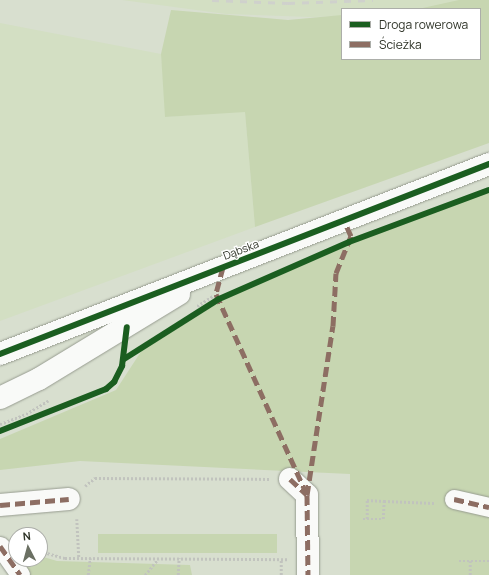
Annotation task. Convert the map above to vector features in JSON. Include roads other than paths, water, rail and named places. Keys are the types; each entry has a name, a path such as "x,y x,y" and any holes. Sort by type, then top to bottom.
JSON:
{"street":[{"name":"Dąbska","path":"0,354 489,164"},
{"name":"Dąbska","path":"0,398 39,379 223,267"},
{"path":"290,479 307,495 308,567"},
{"path":"0,505 73,499"},
{"path":"454,499 489,507"},
{"path":"0,546 20,575"}],"railway":[{"path":"212,0 288,3 373,0"}]}
